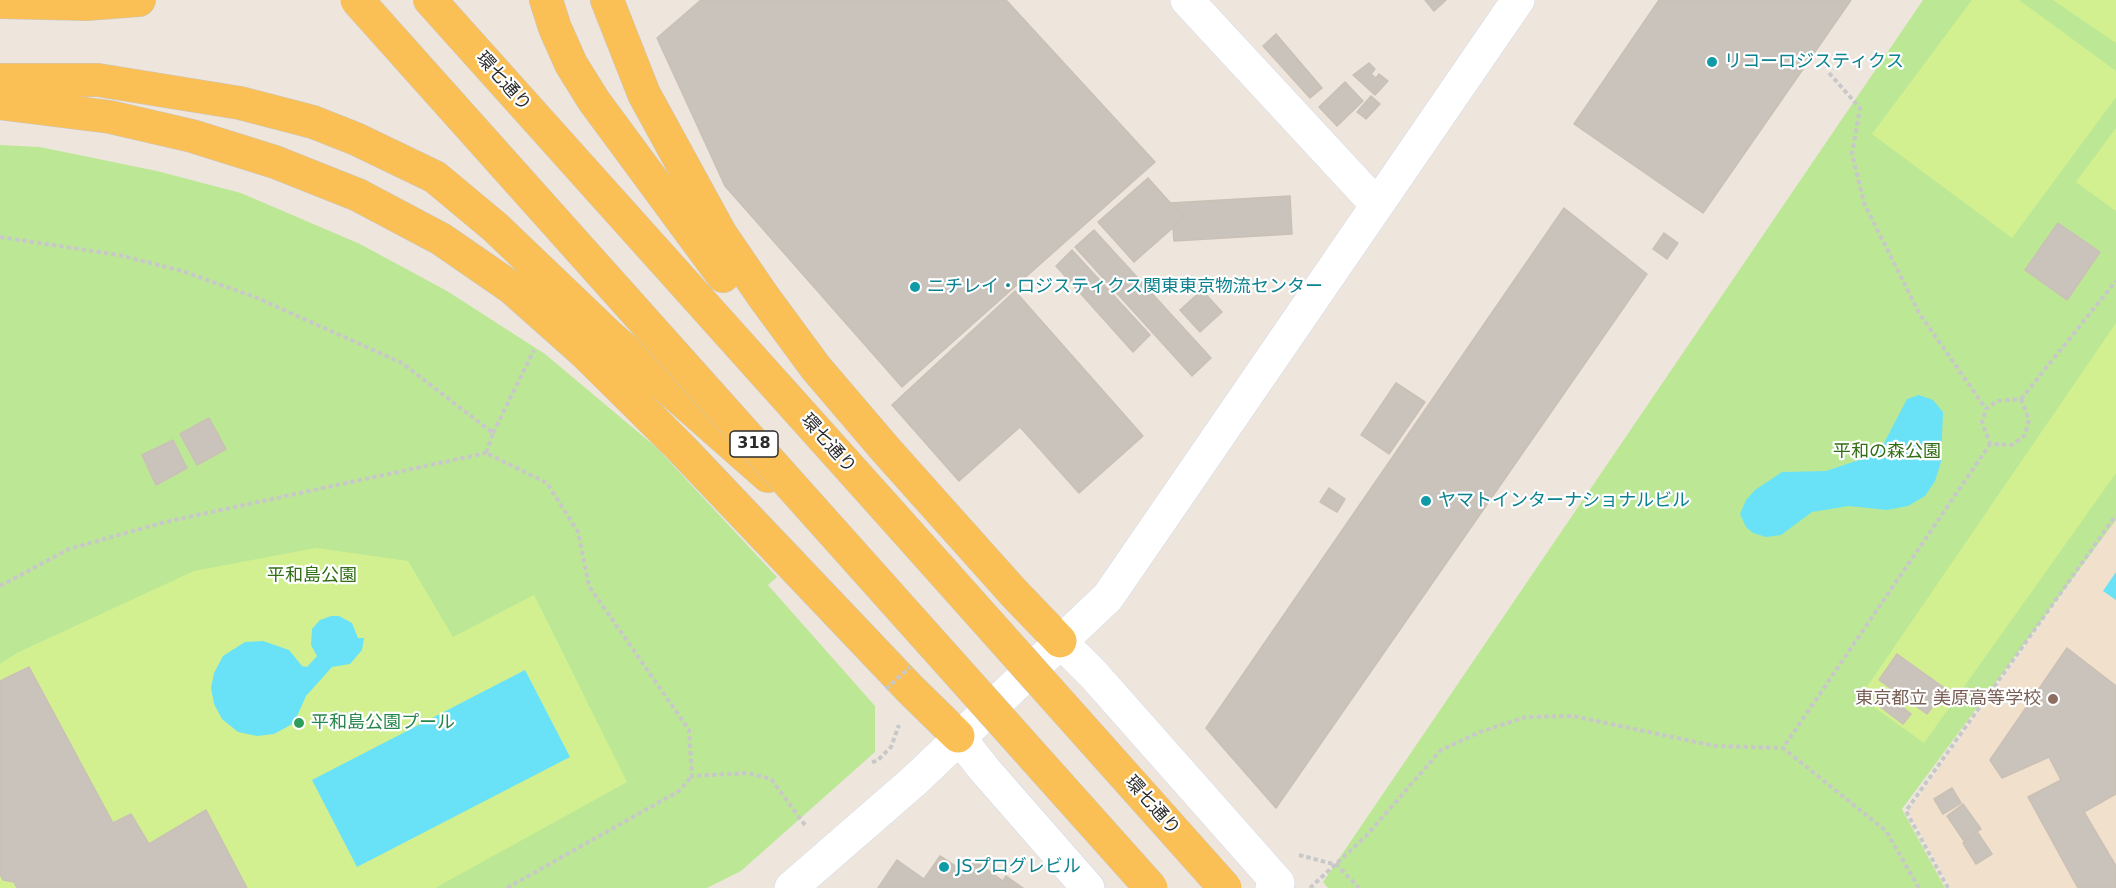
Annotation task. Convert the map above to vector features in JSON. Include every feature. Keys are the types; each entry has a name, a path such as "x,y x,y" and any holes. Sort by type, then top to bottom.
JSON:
{"main road":[{"path":"10,3 86,4 139,0"},
{"name":"318","path":"357,0 1151,888"},
{"name":"環七通り","path":"430,0 1225,888"},
{"path":"607,0 644,94 720,233 763,296 816,368 878,441 1012,592 1060,641"},
{"path":"550,14 571,64 594,101 683,219 884,506"},
{"path":"0,80 99,80 240,103 313,122 435,177 461,197 608,335 841,541"},
{"path":"0,103 110,117 192,136 275,162 358,195 441,239 512,288 549,320 680,446 910,689 958,736"}],"street":[{"path":"1186,0 1376,204"},
{"path":"791,888 914,781 958,736 1108,597 1518,0"},
{"path":"1060,641 1094,675 1277,886"},
{"path":"958,736 984,770 1088,888"}],"path":[{"path":"1830,73 1860,108 1852,154 1864,203 1919,313 1986,409"},
{"path":"0,237 119,255 182,271 255,297 402,363 493,433"},
{"path":"1990,444 1982,422 1986,409 1997,401 2021,399 2116,281"},
{"path":"486,453 493,433 549,320"},
{"path":"1990,444 2012,445 2025,435 2029,420 2021,399"},
{"path":"1783,748 1990,444"},
{"path":"0,586 69,549 165,522 486,453 547,483 578,532 589,586 689,730 692,776 679,791 507,888"},
{"path":"1948,888 1906,811 2116,515"},
{"path":"886,689 911,666"},
{"path":"1310,888 1337,865 1441,750 1480,732 1526,717 1573,716 1715,746 1783,748 1886,831 1919,888"},
{"path":"875,762 896,739"},
{"path":"692,776 748,773 771,779 806,825"},
{"path":"1337,865 1359,888"}],"shaded area":[{"name":"東京都立 美原高等学校","path":"2116,520 2116,888 1951,888 1909,811"}],"green space":[{"name":"平和の森公園","path":"1923,0 2116,0 2116,520 1902,809 1945,888 1328,888 1323,882"},
{"path":"1972,0 2019,0 2116,71 2116,97 2012,238 1872,134"},
{"path":"2053,0 2116,0 2116,43"},
{"path":"2116,128 2116,211 2076,182"},
{"name":"平和島公園","path":"0,145 40,147 157,171 241,193 360,244 447,291 545,354 657,448 777,577 768,585 875,706 875,752 741,871 707,888 0,888"},
{"path":"2116,323 2116,473 1924,743 1860,697"},
{"name":"平和島公園プール","path":"316,548 408,561 453,637 534,595 627,782 435,888 0,888 0,664 17,653 194,571"}],"water":[{"path":"1919,395 1933,400 1943,412 1941,462 1935,481 1925,496 1908,506 1887,510 1849,506 1812,512 1781,535 1766,537 1753,533 1746,527 1740,514 1746,500 1755,490 1782,472 1826,471 1871,456 1883,445 1907,399"},
{"path":"2116,572 2116,600 2103,591"},
{"path":"339,616 352,623 358,638 364,638 362,650 350,664 332,667 306,696 294,723 274,734 257,736 238,732 222,719 214,704 211,688 214,673 223,656 245,642 263,641 289,650 302,666 307,667 317,656 311,645 312,629 320,620"},
{"path":"525,670 570,757 357,867 312,780"}],"building":[{"name":"ニチレイ・ロジスティクス関東東京物流センター","path":"701,0 1006,0 1155,162 902,387 725,186 657,38"},
{"path":"1425,0 1446,0 1434,11"},
{"name":"リコーロジスティクス","path":"1659,0 1851,0 1703,213 1574,124"},
{"path":"1276,34 1322,88 1310,98 1263,46"},
{"path":"1369,63 1375,69 1371,74 1376,78 1379,74 1388,81 1375,95 1353,75"},
{"path":"1345,82 1363,101 1337,126 1319,107"},
{"path":"1371,96 1380,104 1366,119 1357,112"},
{"path":"1148,178 1184,218 1134,262 1098,222"},
{"path":"1290,196 1292,234 1174,241 1173,228 1184,218 1170,203"},
{"name":"ヤマトインターナショナルビル","path":"1564,208 1647,274 1276,808 1206,728"},
{"path":"2058,223 2100,252 2067,300 2025,270"},
{"path":"1094,230 1211,358 1192,376 1075,247"},
{"path":"1664,233 1678,243 1667,259 1653,249"},
{"path":"1072,250 1150,335 1133,352 1056,266"},
{"path":"1202,290 1222,312 1200,332 1180,310"},
{"path":"1015,291 1143,436 1079,493 1020,427 959,481 892,405"},
{"path":"1396,383 1425,402 1389,454 1361,435"},
{"path":"209,418 226,449 197,465 180,434"},
{"path":"173,440 187,468 156,485 142,455"},
{"path":"1329,488 1345,499 1337,512 1320,502"},
{"path":"2067,648 2116,686 2116,794 2084,812 2116,866 2116,888 2078,888 2028,797 2061,780 2049,757 2002,778 1990,760"},
{"path":"1897,654 1946,689 1927,714 1879,680"},
{"path":"29,667 113,823 131,814 149,844 206,810 247,888 17,888 14,882 3,880 0,874 0,681"},
{"path":"1888,695 1911,714 1903,724 1879,706"},
{"path":"1952,788 1961,803 1943,814 1934,799"},
{"path":"1963,804 1981,829 1964,841 1947,816"},
{"path":"1978,833 1992,854 1976,864 1963,843"},
{"name":"JSプログレビル","path":"940,856 966,873 974,860 1003,881 1006,876 1023,888 878,888 897,860 924,879"}],"place":[{"name":"リコーロジスティクス","path":"1712,62"},
{"name":"ニチレイ・ロジスティクス関東東京物流センター","path":"915,287"},
{"name":"ヤマトインターナショナルビル","path":"1426,501"},
{"name":"東京都立 美原高等学校","path":"2053,699"},
{"name":"平和島公園プール","path":"299,723"},
{"name":"JSプログレビル","path":"944,867"}]}
